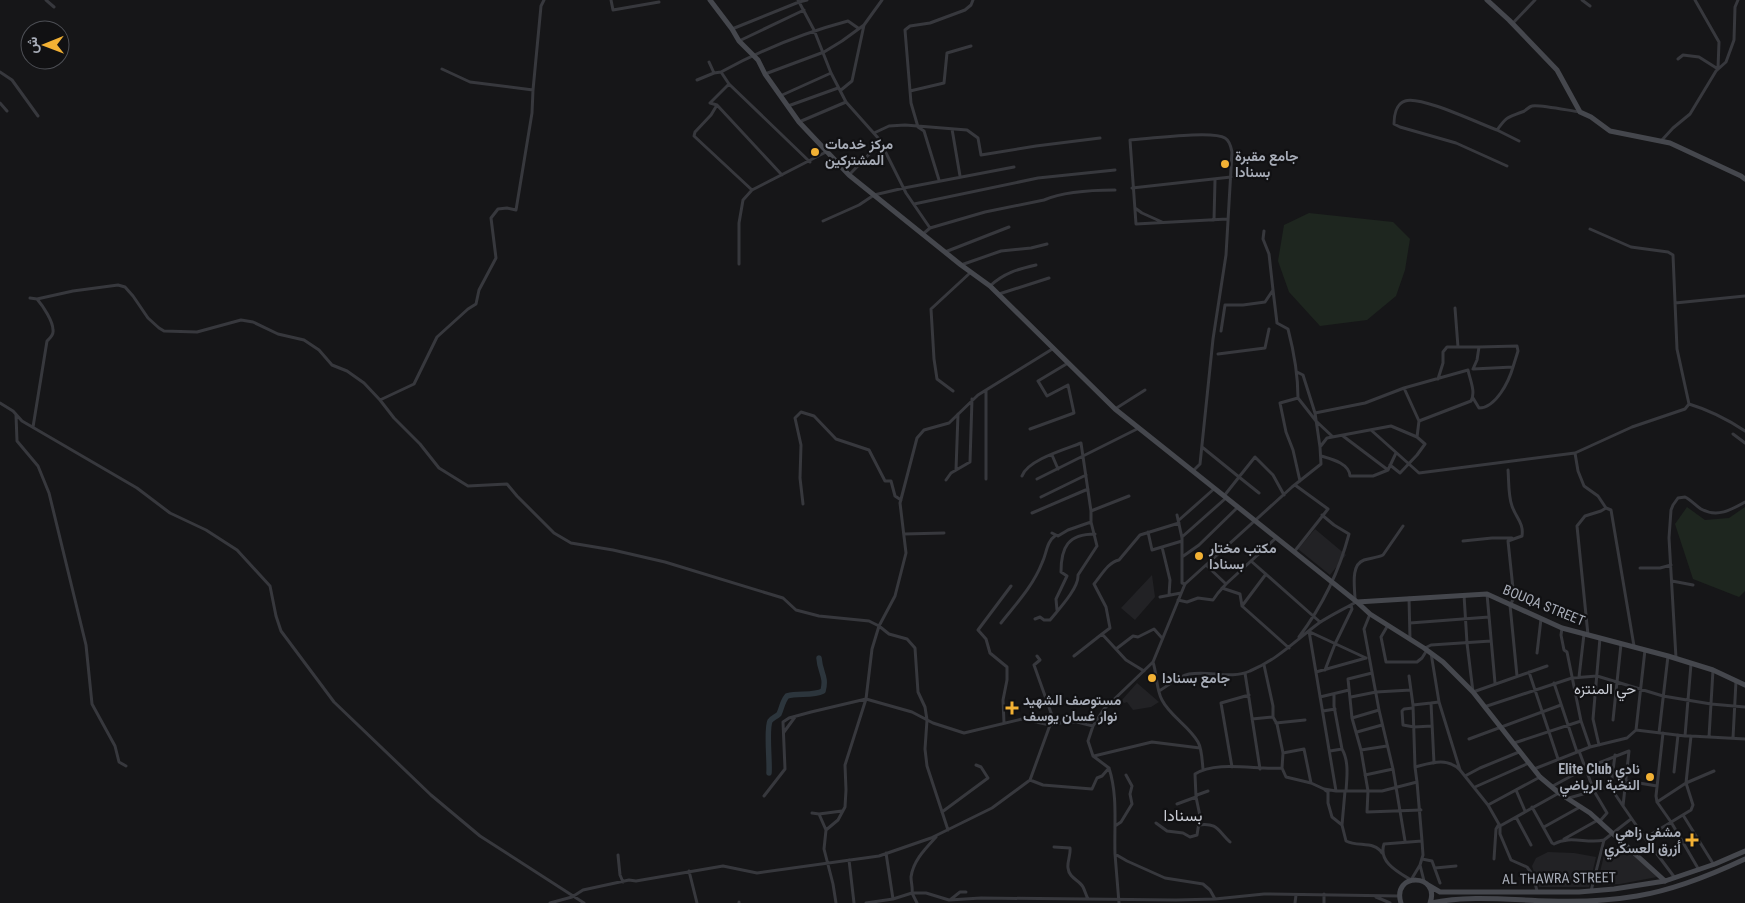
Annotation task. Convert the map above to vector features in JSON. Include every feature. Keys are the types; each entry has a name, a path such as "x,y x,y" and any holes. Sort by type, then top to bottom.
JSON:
{"street":[{"path":"46,0 54,6"},
{"path":"380,400 414,384 437,337 476,304 479,290 496,258 491,218 498,209 516,210 532,113 541,6 544,0"},
{"path":"611,0 613,10 659,2"},
{"path":"710,0 732,28 739,41 758,60 779,96 799,122 849,175 990,286 1116,409 1139,428 1194,470 1354,602 1388,626 1428,650 1443,662 1473,692 1519,752 1550,787 1581,806 1599,820 1665,881"},
{"path":"732,28 798,1 807,0"},
{"path":"787,106 840,89 852,81 864,25 882,0"},
{"path":"939,180 924,131 918,127 910,91 906,30 910,26 930,23 965,10 971,6 973,0"},
{"path":"1487,0 1557,70 1580,112"},
{"path":"1512,24 1535,0"},
{"path":"1582,0 1590,6"},
{"path":"1695,0 1720,42 1718,69"},
{"path":"1662,140 1690,114 1718,69 1726,62 1734,40 1735,7 1738,0"},
{"path":"798,1 814,30 831,73 846,102 874,133 904,188 930,228"},
{"path":"739,41 804,10"},
{"path":"697,80 720,72 753,55 814,30 848,20 858,28"},
{"path":"765,74 824,52 842,42 864,25"},
{"path":"910,91 944,83 947,53 971,46"},
{"path":"1678,59 1683,55 1695,56 1718,69"},
{"path":"709,62 714,73"},
{"path":"442,69 470,82 533,90"},
{"path":"0,72 12,80 38,116"},
{"path":"720,72 729,84 810,162"},
{"path":"779,96 831,73"},
{"path":"729,84 710,103 717,105 782,174"},
{"path":"1507,166 1456,142 1400,127 1394,124 1394,115 1401,103 1407,100 1424,102 1497,130 1519,141"},
{"path":"799,122 846,102"},
{"path":"0,103 7,111"},
{"path":"717,105 711,115 694,132 694,136 752,190"},
{"path":"1497,130 1506,117 1525,111 1530,106 1538,105 1580,112 1591,116 1610,131 1662,140 1745,179"},
{"path":"874,133 891,126 967,130 978,138 981,155 1100,138"},
{"path":"952,129 960,176"},
{"path":"1194,470 1200,464 1214,329 1226,254 1232,152 1230,143 1224,138 1209,134 1130,140 1136,224 1228,219"},
{"path":"849,175 880,142"},
{"path":"739,264 740,216 744,200 752,190 810,162 826,152"},
{"path":"823,221 874,196 939,180 1014,167"},
{"path":"914,204 1038,178 1114,170"},
{"path":"1132,188 1231,177"},
{"path":"1214,220 1215,180"},
{"path":"923,234 930,228 985,212 1044,200 1053,196 1098,190 1115,190"},
{"path":"1134,207 1142,213 1163,222"},
{"path":"945,252 1010,227"},
{"path":"1590,229 1631,247 1671,253 1673,258 1677,349 1689,404"},
{"path":"1264,231 1263,240 1269,254 1277,323 1288,329 1297,372 1298,398 1316,421 1334,437"},
{"path":"961,265 1001,251 1048,244"},
{"path":"990,286 1000,277 1010,272 1036,265"},
{"path":"953,391 937,380 931,310 971,271"},
{"path":"999,294 1049,278"},
{"path":"30,298 38,299 73,291 118,285 125,287 148,318 164,331 197,332 240,320 253,322 278,334 304,340 319,350 332,365 347,371 364,383 394,418 420,444 439,468 468,486 507,484 554,533 571,543 665,562 783,598 796,610 819,616 870,621 889,634 907,639 915,648 918,692 925,707 927,720 925,749 927,766 948,830"},
{"path":"1214,329 1221,330 1224,305 1265,302 1273,290"},
{"path":"1675,303 1745,296"},
{"path":"33,427 48,341 54,329 38,299"},
{"path":"1455,308 1458,347"},
{"path":"1217,310 1224,310"},
{"path":"1218,354 1265,348 1269,329"},
{"path":"1438,379 1444,352 1447,347 1517,346 1518,351 1509,380 1503,390 1486,407 1479,408 1473,398 1468,370"},
{"path":"1473,369 1479,347"},
{"path":"826,830 838,820 845,807 845,765 866,700 872,649 879,626 895,596 906,553 900,503 917,438 924,430 949,423 972,399 1055,348"},
{"path":"1030,429 1074,414 1068,385 1047,396 1038,382 1068,362"},
{"path":"1315,413 1366,403 1404,388 1468,370 1514,367"},
{"path":"1118,901 1114,826 1116,804 1109,768 1093,756 1088,741 1093,726 1104,709 1153,662 1185,584 1320,464 1321,456 1315,413 1304,375 1297,372"},
{"path":"1404,388 1418,421 1417,438"},
{"path":"986,390 986,479"},
{"path":"1116,409 1145,390"},
{"path":"1298,398 1280,403 1300,481"},
{"path":"1418,421 1468,404 1473,398"},
{"path":"946,480 951,473 970,462 972,399"},
{"path":"0,403 16,414 22,422 137,488 170,513 206,530 237,550 270,586 276,616 282,631 334,702 431,796 480,836 584,903"},
{"path":"1689,404 1714,413 1745,431"},
{"path":"1370,430 1419,473 1575,453 1632,427 1685,409 1689,404"},
{"path":"803,504 800,478 801,446 795,418 801,412 814,416 836,439 868,450 885,481 891,481 896,496 901,500"},
{"path":"956,470 958,413"},
{"path":"16,414 16,441 38,466 50,493 86,645 92,704 115,746 118,762 126,766"},
{"path":"1320,447 1328,438 1392,426 1425,444 1400,473 1390,465"},
{"path":"1037,480 1139,428"},
{"path":"1732,434 1745,442"},
{"path":"1342,436 1388,470"},
{"path":"1022,476 1031,463 1081,443 1091,522 1097,546 1078,575 1078,581 1050,620 1044,620 1040,617 1035,619"},
{"path":"1202,447 1259,493"},
{"path":"1321,456 1338,462 1347,468 1350,476 1373,476 1388,470 1396,453"},
{"path":"1575,453 1578,471 1584,486 1598,496 1606,508 1611,510 1634,647"},
{"path":"1052,455 1058,469"},
{"path":"1148,532 1152,550 1182,540 1226,497 1255,457 1274,475 1284,495"},
{"path":"1508,470 1511,504 1521,521 1523,530 1522,536 1508,541 1514,598 1510,605 1517,676"},
{"path":"1041,498 1086,475"},
{"path":"1294,552 1328,509 1295,485"},
{"path":"1074,656 1110,628 1106,608 1094,584 1106,569 1115,560 1119,560 1140,535 1179,522 1215,488"},
{"path":"1032,513 1088,489"},
{"path":"1091,511 1129,496"},
{"path":"1676,658 1669,538 1670,510 1672,505 1678,498 1685,497 1700,508 1716,514 1731,510 1745,502"},
{"path":"1182,557 1199,545 1238,507"},
{"path":"1579,677 1586,635 1577,526 1585,516 1606,508"},
{"path":"1177,515 1182,540 1182,583 1185,584"},
{"path":"1296,641 1333,583 1349,534 1322,515"},
{"path":"1001,623 1030,585 1043,563 1048,544 1054,534 1058,536 1068,530 1091,522"},
{"path":"1325,670 1354,602 1357,564 1361,560 1383,555 1403,526"},
{"path":"904,534 944,533"},
{"path":"1057,611 1056,599 1067,576 1061,572 1063,550 1069,542 1080,535 1095,534"},
{"path":"1178,600 1187,602 1198,598 1213,600 1226,584 1276,538"},
{"path":"1463,541 1486,538 1515,538"},
{"path":"1162,547 1170,580 1169,595"},
{"path":"1252,561 1320,622"},
{"path":"1206,565 1226,584"},
{"path":"1640,568 1671,566"},
{"path":"1242,606 1266,574"},
{"path":"1672,581 1694,585"},
{"path":"1004,723 1003,700 1007,680 1007,667 990,653 986,639 978,630 1011,586"},
{"path":"1222,588 1240,594 1242,606 1289,648"},
{"path":"1160,596 1182,592"},
{"path":"1487,594 1495,684"},
{"name":"BOUQA STREET","path":"1354,602 1487,594 1562,628 1676,658 1712,670 1745,685"},
{"path":"1464,595 1473,692"},
{"path":"1409,598 1410,640"},
{"path":"1159,691 1187,674 1210,673 1229,676 1245,673 1264,665 1276,659 1320,622 1354,602"},
{"path":"1370,614 1364,629 1368,658 1393,769 1406,841"},
{"path":"1410,623 1489,618"},
{"path":"1537,653 1541,619"},
{"path":"1388,626 1381,636 1386,662 1417,662 1431,645 1491,641"},
{"path":"1562,628 1564,650 1568,652 1581,721 1590,747"},
{"path":"1116,649 1133,636 1138,637 1154,629 1162,639"},
{"path":"1309,631 1368,658"},
{"path":"1309,631 1336,791"},
{"path":"1102,634 1126,660 1144,671"},
{"path":"1599,745 1593,719 1600,638"},
{"path":"1613,720 1622,644"},
{"path":"1534,769 1590,747 1627,738 1636,730 1645,649"},
{"path":"1428,650 1439,702 1460,770"},
{"path":"1037,656 1040,660 1038,664 1034,665 1055,724"},
{"path":"1668,656 1663,696 1657,802 1672,822 1699,870"},
{"path":"1316,672 1368,658"},
{"path":"1153,662 1163,702 1198,743 1203,768"},
{"path":"1685,736 1691,663"},
{"path":"1264,665 1273,717 1278,724 1283,753 1282,768 1286,777 1336,791 1382,791 1418,782"},
{"path":"1473,692 1547,666"},
{"path":"1709,737 1712,670"},
{"path":"1529,672 1558,759"},
{"path":"1245,673 1260,768"},
{"path":"1372,673 1348,679 1352,718 1361,750 1368,791 1366,810 1368,813 1421,810"},
{"path":"1401,903 1399,896 1403,886 1411,880 1422,859 1421,810 1415,767 1413,707 1409,676"},
{"path":"1484,707 1572,678 1597,676 1663,696 1711,704 1745,707"},
{"path":"1732,738 1736,681"},
{"path":"1532,807 1540,824 1544,827 1549,841 1554,844 1599,820 1607,813 1594,791 1578,752 1554,683"},
{"path":"1320,697 1349,690"},
{"path":"1351,697 1376,692 1411,690"},
{"path":"1334,694 1342,749 1347,766 1342,825 1346,842 1372,845 1379,849 1388,864 1411,880"},
{"path":"1232,767 1220,703 1249,695"},
{"path":"764,796 785,770 783,722 789,718 811,712 866,700 912,712 927,720 964,733 1022,719 1050,725 1078,722 1093,726"},
{"path":"1432,726 1405,727 1402,723 1403,710 1439,702"},
{"path":"1431,703 1434,763"},
{"path":"1469,739 1498,726 1561,704"},
{"path":"1323,711 1335,708"},
{"path":"1352,718 1379,710"},
{"path":"783,733 796,717"},
{"path":"1252,719 1273,717"},
{"path":"1276,723 1305,720"},
{"path":"1513,743 1581,721"},
{"path":"550,903 572,897 583,890 723,866 757,873 879,856 938,835 992,808 1030,780 1050,725"},
{"path":"1357,732 1382,725"},
{"path":"1636,730 1685,736 1745,739"},
{"path":"1674,772 1678,735"},
{"path":"1645,838 1691,810 1693,805 1686,782 1691,736"},
{"path":"1093,756 1152,742 1200,748"},
{"path":"1361,750 1387,746"},
{"path":"1283,753 1304,749 1311,783"},
{"path":"1330,751 1342,749"},
{"path":"1550,787 1586,768 1629,751 1623,806"},
{"path":"1465,776 1519,752"},
{"path":"1615,755 1613,791 1631,819 1675,878"},
{"path":"1415,767 1447,762 1454,764 1460,770 1475,787 1500,825 1500,834 1510,860 1527,867 1533,875 1537,891"},
{"path":"1475,787 1529,763"},
{"path":"942,812 988,778 981,767 976,765"},
{"path":"1030,780 1043,785 1092,789 1097,778 1102,776 1109,768"},
{"path":"1156,823 1167,830 1183,833 1190,837 1196,834 1200,816 1196,797 1195,774 1203,768 1282,768"},
{"path":"1365,775 1393,769"},
{"path":"1657,802 1686,782 1714,771"},
{"path":"1114,826 1120,822 1132,804 1130,794 1132,786 1126,775"},
{"path":"1488,805 1540,777"},
{"path":"1626,781 1657,786"},
{"path":"1569,798 1612,786"},
{"path":"1324,789 1328,792 1328,803 1332,817 1342,825"},
{"path":"1516,790 1525,811"},
{"path":"1177,804 1208,791"},
{"path":"1494,859 1496,829 1559,793"},
{"path":"1544,827 1581,806"},
{"path":"812,813 842,811"},
{"path":"819,814 826,830 824,849 836,903"},
{"path":"1683,815 1714,865"},
{"path":"1516,817 1531,845"},
{"path":"1563,839 1596,842 1604,840 1631,819"},
{"path":"1198,825 1207,824 1217,827 1230,842"},
{"path":"917,903 912,893 911,879 914,865 938,835"},
{"path":"1591,891 1604,840"},
{"path":"1382,854 1384,844 1422,841"},
{"path":"1054,847 1070,848 1069,870 1073,878 1083,888 1088,899"},
{"name":"AL THAWRA STREET","path":"1411,880 1420,880 1440,892 1591,891 1665,881 1714,865 1745,851"},
{"path":"886,853 893,899"},
{"path":"1115,854 1165,878 1204,884 1215,899"},
{"path":"618,855 620,875 623,882"},
{"path":"1422,859 1432,861 1440,882"},
{"name":"AL THAWRA STREET","path":"1431,903 1461,900 1588,902 1638,896 1689,882 1745,859"},
{"path":"849,860 854,903"},
{"path":"1420,865 1426,884 1432,894 1431,903"},
{"path":"1435,868 1456,866"},
{"path":"689,871 697,903"},
{"path":"949,900 963,890"},
{"path":"866,903 893,899 912,893 926,893 949,900 969,901 1215,899 1264,894 1399,896"},
{"path":"1295,903 1296,894"},
{"path":"1324,894 1324,903"},
{"path":"1373,896 1390,903"},
{"path":"1638,896 1640,903"}],"shaded area":[{"path":"1309,213 1393,222 1410,239 1405,270 1396,296 1367,320 1320,326 1289,292 1278,261 1284,225"},
{"path":"1687,507 1705,520 1729,518 1745,507 1745,591 1739,597 1693,579 1675,524"},
{"path":"1315,529 1346,555 1330,575 1298,549"},
{"path":"1152,575 1155,597 1135,620 1121,608"},
{"path":"1137,683 1159,702 1151,707 1133,710 1127,702 1121,701"},
{"path":"1629,850 1657,877 1620,884 1597,885 1604,855"},
{"path":"1548,852 1574,853 1596,857 1589,887 1539,887 1532,866 1536,858"}],"waterway":[{"path":"769,773 768,731 770,721 779,714 787,696 823,691 824,678 819,658"}],"place":[{"name":"مركز خدمات المشتركين","path":"815,152"},
{"name":"جامع مقبرة بسنادا","path":"1225,164"},
{"name":"مكتب مختار بسنادا","path":"1199,556"},
{"name":"جامع بسنادا","path":"1152,678"},
{"name":"مستوصف الشهيد نوار غسان يوسف","path":"1012,708"},
{"name":"Elite Club نادي النخبة الرياضي","path":"1650,777"},
{"name":"مشفى زاهي أزرق العسكري","path":"1692,840"}],"district":[{"name":"حي المنتزه","path":"1605,689"},
{"name":"بسنادا","path":"1183,815"}]}
